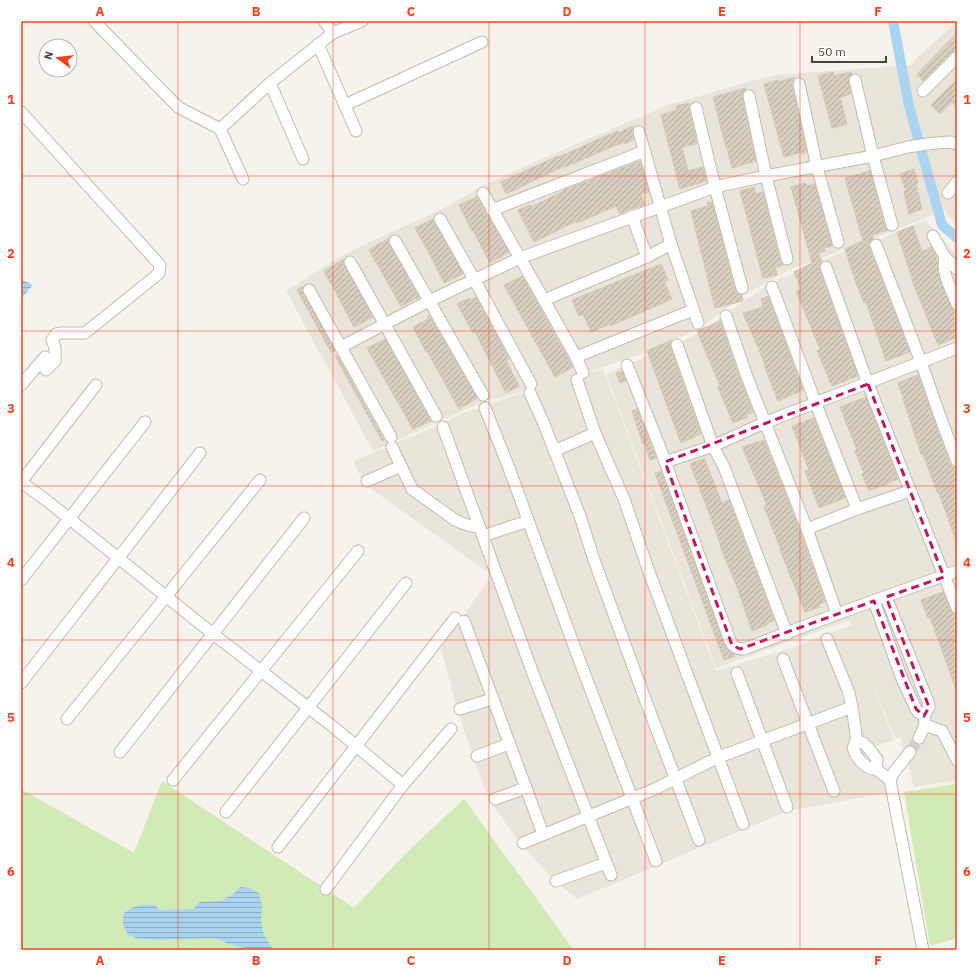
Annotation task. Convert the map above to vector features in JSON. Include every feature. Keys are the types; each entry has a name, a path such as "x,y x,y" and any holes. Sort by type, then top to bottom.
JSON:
{"street":[{"path":"94,21 178,107 220,129 243,179"},
{"path":"324,21 333,33"},
{"path":"220,129 270,83 318,44 333,33 362,21"},
{"path":"345,105 482,42"},
{"path":"318,44 356,131"},
{"path":"923,91 957,57"},
{"path":"856,80 873,156 892,225"},
{"path":"270,83 303,159"},
{"path":"799,84 817,167 838,242"},
{"path":"749,96 766,176 787,258"},
{"path":"696,108 742,288"},
{"path":"21,112 160,265 158,275 86,334 56,334 52,340 55,348 55,361 46,370"},
{"path":"639,132 671,244 698,323"},
{"path":"341,347 429,301 520,258 715,187 873,156 908,147 951,142 957,144"},
{"path":"492,210 645,151"},
{"path":"948,193 957,182"},
{"path":"483,193 576,357 595,433 624,499 650,575 743,824"},
{"path":"632,216 647,257"},
{"path":"440,219 474,279 530,388 580,516 626,650 699,840"},
{"path":"933,236 946,257 957,269"},
{"path":"395,241 483,395"},
{"path":"544,300 647,257 671,244"},
{"path":"876,245 957,461"},
{"path":"946,257 944,271 957,304"},
{"path":"350,262 436,416"},
{"path":"826,266 868,384 957,608"},
{"path":"772,287 857,509"},
{"path":"309,290 391,442 412,489 455,520 481,532 528,521"},
{"path":"576,357 693,310"},
{"path":"726,316 764,424 807,529 837,614"},
{"path":"677,345 713,446 724,467 787,634"},
{"path":"665,462 713,446 764,424 957,348"},
{"path":"21,385 45,357"},
{"path":"627,365 665,462 732,645 735,648 744,649 957,571"},
{"path":"96,385 21,482 69,518 212,634 308,708 403,785"},
{"path":"485,408 509,468 631,798 656,861"},
{"path":"21,580 25,570 69,518 145,422"},
{"path":"443,427 532,671 611,875"},
{"path":"554,451 595,433"},
{"path":"21,683 200,453"},
{"path":"367,481 401,466"},
{"path":"67,719 260,480"},
{"path":"807,529 857,509 910,491"},
{"path":"120,752 304,518"},
{"path":"173,780 358,551"},
{"path":"226,812 406,583"},
{"path":"886,597 928,702 929,707 918,738"},
{"path":"874,601 902,678 916,709 925,721 942,731 957,760"},
{"path":"278,847 356,746 460,620 492,698 543,834"},
{"path":"827,639 849,693 856,741 853,747 854,751 867,768 876,770 890,780"},
{"path":"783,659 807,724 834,790"},
{"path":"737,673 787,807"},
{"path":"460,709 492,698"},
{"path":"523,843 655,788 718,757 852,707"},
{"path":"326,889 403,785 451,729"},
{"path":"477,756 509,744"},
{"path":"910,752 894,772 890,780 923,950"},
{"path":"495,799 526,788"},
{"path":"556,881 606,863"}],"highlighted area":[{"path":"868,384 944,577 886,597 929,707 924,716 916,709 874,601 740,649 732,645 665,462"}],"shaded area":[{"path":"957,22 957,225 948,216 945,210 786,271 743,296 699,329 658,348 584,374 603,369 716,671 791,648 852,625 850,620 716,668 606,374 700,333 771,283 843,252 883,238 925,220 957,255 957,780 914,787 900,737 895,738 866,668 894,740 872,747 887,793 788,811 577,899 555,881 520,843 490,801 473,757 457,708 441,648 492,575 363,483 354,461 466,412 542,386 480,403 373,451 286,291 346,253 444,208 479,188 550,155 671,104 774,75 911,65 914,60"}],"green space":[{"path":"162,781 354,908 406,853 464,799 574,950 21,950 21,789 134,853"},
{"path":"957,784 957,938 930,946 904,792"}],"water":[{"path":"21,279 33,285 21,299"},
{"path":"240,887 249,888 259,893 262,905 261,921 264,935 272,948 271,950 254,950 235,946 214,938 155,940 139,939 128,935 123,925 123,914 138,906 155,905 160,910 193,909 200,902 222,901"}],"building":[{"path":"957,33 957,50 952,52 923,81 917,74"},
{"path":"833,72 834,76 851,72 852,74 848,78 851,94 840,97 847,124 832,128 818,76"},
{"path":"795,77 792,85 807,152 784,157 764,84 778,80 779,82"},
{"path":"957,79 957,108 952,102 940,114 931,105"},
{"path":"745,88 746,90 742,97 756,161 732,168 713,97"},
{"path":"689,103 689,110 697,144 682,147 688,171 703,167 706,181 680,189 661,115 677,110 676,106"},
{"path":"633,126 632,134 634,139 625,144 624,142 565,167 564,166 506,194 501,182 558,156"},
{"path":"640,161 649,192 641,194 645,205 630,209 620,214 616,206 577,223 576,221 534,242 518,210 530,205 531,207 564,190"},
{"path":"914,169 922,209 909,214 904,192 906,191 900,174"},
{"path":"870,171 885,227 888,230 872,235 873,239 870,241 869,247 910,352 886,361 866,302 864,303 856,283 845,249 863,241 845,178"},
{"path":"806,183 807,186 815,184 832,246 824,248 825,251 818,253 822,262 819,265 819,269 858,376 832,386 817,351 820,349 796,291 801,289 794,272 812,263 791,187"},
{"path":"754,187 756,194 763,192 780,261 784,265 775,267 777,275 763,278 740,191"},
{"path":"477,197 509,252 490,263 459,205"},
{"path":"712,202 735,290 737,293 742,295 743,301 715,308 691,211 708,206 707,203"},
{"path":"433,219 463,274 444,283 415,228"},
{"path":"913,226 922,252 931,247 936,255 941,283 951,307 953,310 957,311 957,337 938,345 915,288 897,232"},
{"path":"389,238 389,244 419,297 401,306 369,250"},
{"path":"344,259 344,265 373,317 354,327 324,271"},
{"path":"661,264 668,280 664,281 672,299 610,326 610,324 591,332 583,314 579,316 572,300"},
{"path":"522,276 573,367 555,377 504,285"},
{"path":"303,286 303,293 335,351 331,352 297,290"},
{"path":"768,296 803,390 778,401 764,365 765,364 743,313 763,307 761,299"},
{"path":"476,297 509,359 506,361 519,386 506,393 475,332 473,333 457,304 469,298 470,300"},
{"path":"429,315 477,398 459,409 413,327 428,319 427,317"},
{"path":"720,321 753,412 747,415 748,417 733,423 718,387 720,386 697,331"},
{"path":"385,339 431,421 413,429 367,348"},
{"path":"672,340 670,347 701,434 681,443 647,351"},
{"path":"337,355 384,440 382,441 335,356"},
{"path":"622,371 626,381 620,383 616,373"},
{"path":"918,375 950,464 957,468 957,541 923,454 921,454 898,383"},
{"path":"866,397 898,479 869,491 862,474 864,473 855,451 857,450 840,407"},
{"path":"637,409 656,458 650,460 632,411"},
{"path":"814,418 845,498 819,508 805,471 809,470 792,426"},
{"path":"764,440 800,531 825,602 819,604 820,607 805,612 764,507 767,505 742,447"},
{"path":"704,458 722,503 729,500 774,620 766,624 767,625 752,631 737,587 720,546 690,464"},
{"path":"661,471 723,641 727,649 735,656 724,660 655,473"},
{"path":"943,592 951,611 953,614 957,615 957,689 930,617 928,618 921,600"}],"waterway":[{"path":"893,21 909,106 942,225 957,238"}],"tunnel":[{"path":"910,752 919,738"}]}
